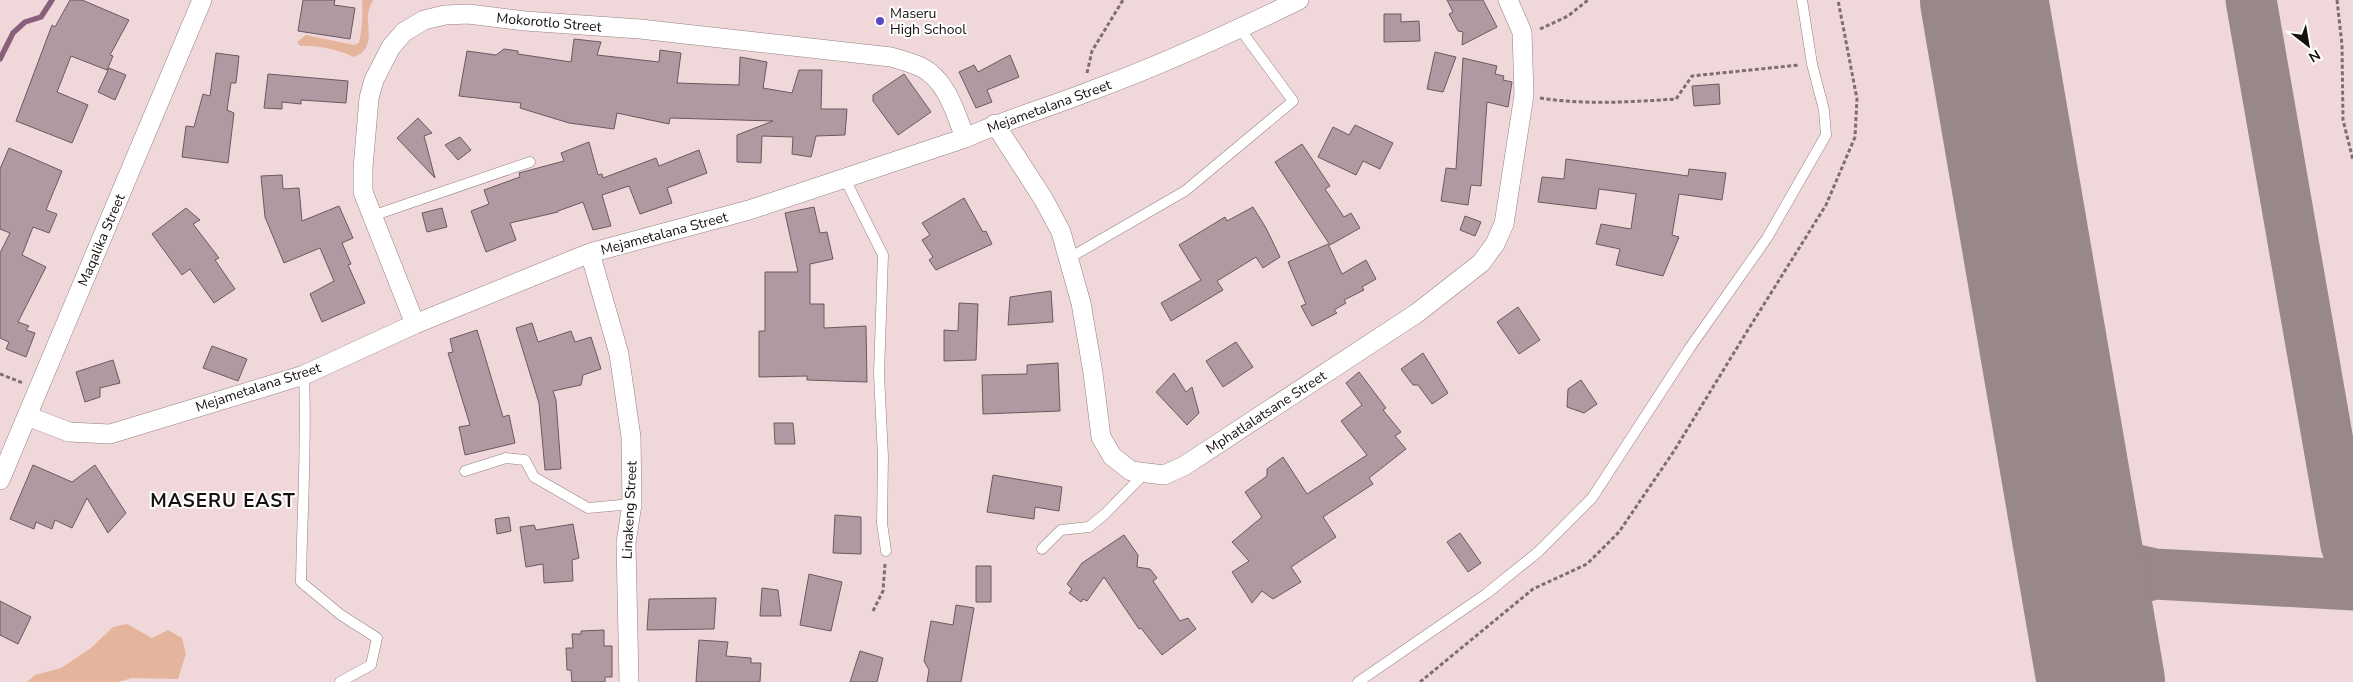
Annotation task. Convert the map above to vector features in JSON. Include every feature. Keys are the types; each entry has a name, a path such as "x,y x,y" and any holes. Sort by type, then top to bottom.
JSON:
{"street":[{"name":"Maqalika Street","path":"0,480 202,0"},
{"name":"Mejametalana Street","path":"27,416 69,432 110,434 304,375 415,324 590,253 749,210 965,138 995,124 1092,91 1182,56 1299,0"},
{"name":"Mphatlalatsane Street","path":"995,124 1044,200 1061,232 1081,302 1101,437 1112,456 1130,471 1164,475 1184,466 1417,313 1482,263 1495,244 1504,224 1524,95 1522,32 1508,0"},
{"name":"Mokorotlo Street","path":"415,324 363,192 363,168 369,98 374,80 391,47 404,32 424,20 445,15 468,14 525,21 640,29 891,57 922,68 938,82 951,101 965,138"},
{"name":"Linakeng Street","path":"590,253 619,354 631,437 632,504 626,543 629,682"}],"lane":[{"path":"1358,682 1486,594 1538,552 1592,498 1689,349 1767,238 1826,135 1824,110 1812,64 1802,0"},
{"path":"1069,258 1185,191 1294,101 1240,29"},
{"path":"372,216 530,162"},
{"path":"845,179 883,256 880,374 884,458 882,523 886,551"},
{"path":"304,375 307,430 302,510 302,582 341,615 377,638 371,665 340,682"},
{"path":"465,471 506,458 525,460 534,477 588,508 632,504"},
{"path":"1042,549 1061,530 1089,526 1105,514 1144,474"}],"path":[{"path":"1092,91 1086,76 1092,51 1123,0"},
{"path":"1522,32 1543,28 1568,16 1588,0"},
{"path":"1420,682 1533,589 1587,564 1619,532 1674,451 1826,205 1855,137 1857,99 1838,0"},
{"path":"2337,0 2342,46 2343,120 2353,160"},
{"path":"1524,95 1572,102 1619,103 1676,99 1692,76 1774,66 1812,64"},
{"path":"873,611 883,591 886,551"}],"shaded area":[{"path":"362,0 373,0 368,15 368,42 364,51 359,55 353,57 342,52 312,46 300,46 297,42 306,35 354,45 359,43 362,22"},
{"path":"127,624 152,638 168,630 182,638 186,654 178,679 132,678 118,682 27,682 35,675 61,668 91,648 113,627"}],"building":[{"path":"70,0 82,0 129,20 110,55 113,56 107,70 71,56 57,92 88,105 72,143 16,121 52,25 55,27"},
{"path":"303,0 335,0 334,5 355,8 350,39 298,31"},
{"path":"1447,0 1483,0 1497,27 1462,45 1463,32 1458,31 1449,14 1453,12"},
{"path":"1384,14 1401,14 1401,22 1419,21 1420,41 1384,42"},
{"path":"574,39 601,42 597,55 659,62 660,50 681,53 677,83 739,85 740,57 767,62 763,88 792,93 799,70 822,70 821,109 847,109 845,135 816,136 811,157 792,154 793,137 762,136 761,163 737,162 737,135 773,121 670,118 669,124 617,113 614,129 569,123 520,108 521,103 459,96 467,51 496,55 504,49 518,51 518,54 571,62"},
{"path":"1435,52 1456,57 1443,92 1427,89"},
{"path":"216,53 239,56 236,83 231,83 227,110 234,113 228,163 182,157 186,126 194,127 203,94 210,96"},
{"path":"1010,55 1019,77 987,90 992,102 976,108 959,72 974,65 978,72"},
{"path":"1463,58 1497,66 1495,74 1504,76 1503,80 1512,82 1508,107 1487,102 1481,186 1471,185 1468,205 1441,201 1446,168 1456,169"},
{"path":"109,68 126,75 115,100 98,92"},
{"path":"268,74 348,81 346,103 301,100 301,104 282,102 282,109 264,108"},
{"path":"904,74 931,112 898,135 873,101 873,95"},
{"path":"1719,84 1720,104 1694,106 1692,86"},
{"path":"418,118 432,133 424,136 435,178 397,138"},
{"path":"1355,125 1393,143 1380,169 1363,161 1356,175 1318,157 1333,127 1349,135"},
{"path":"460,137 471,150 458,160 445,145"},
{"path":"589,142 598,175 602,174 603,178 656,158 659,166 699,150 707,173 667,188 672,203 640,214 629,186 602,195 611,226 593,230 583,202 558,212 510,223 516,240 486,252 471,211 489,204 484,190 520,177 519,173 564,161 561,153"},
{"path":"1302,144 1330,186 1325,189 1344,217 1351,213 1360,228 1330,245 1275,162"},
{"path":"9,148 62,171 46,210 57,214 49,233 33,227 22,255 46,267 18,322 29,326 26,330 35,333 26,357 6,349 9,342 0,338 0,253 10,233 0,229 0,169"},
{"path":"1566,159 1688,176 1689,169 1726,173 1722,200 1679,194 1672,235 1679,237 1663,276 1616,265 1620,249 1596,244 1601,224 1631,229 1636,194 1599,189 1596,209 1538,202 1542,177 1564,179"},
{"path":"282,175 283,189 299,188 302,221 339,206 353,238 342,243 351,264 348,265 365,303 322,322 310,294 334,281 320,248 284,263 265,217 261,176"},
{"path":"964,198 983,232 986,231 992,244 936,270 929,260 933,257 922,240 930,235 922,223"},
{"path":"814,207 820,233 827,232 833,259 810,264 810,304 824,304 824,328 866,326 867,382 807,380 807,376 759,377 759,331 765,331 765,272 798,272 785,213"},
{"path":"1253,207 1280,257 1263,268 1256,257 1217,281 1223,290 1171,321 1161,303 1201,280 1179,245 1225,217 1227,221"},
{"path":"186,208 200,220 193,224 219,258 215,260 235,289 214,303 190,269 182,275 152,234"},
{"path":"442,208 447,227 427,232 422,213"},
{"path":"1465,216 1481,222 1475,236 1460,230"},
{"path":"1328,244 1342,274 1366,260 1376,279 1362,287 1364,290 1344,300 1346,303 1334,310 1337,313 1312,326 1301,306 1306,304 1288,262"},
{"path":"1051,291 1053,322 1008,325 1010,297"},
{"path":"959,303 978,304 976,360 944,361 944,330 958,331"},
{"path":"1518,307 1540,340 1519,354 1497,322"},
{"path":"532,323 538,342 571,331 575,342 591,337 601,369 583,375 581,385 553,391 556,400 561,469 545,470 539,403 516,328"},
{"path":"477,330 503,417 509,415 515,443 465,455 459,427 470,425 448,353 453,352 450,339"},
{"path":"1236,342 1253,367 1223,387 1206,361"},
{"path":"212,346 247,359 238,381 203,368"},
{"path":"1423,353 1448,393 1432,404 1418,385 1413,385 1401,369"},
{"path":"113,360 120,383 100,388 100,397 85,402 76,372"},
{"path":"1058,363 1060,411 983,414 982,375 1027,374 1027,365"},
{"path":"1359,372 1386,408 1383,410 1401,432 1395,436 1406,449 1369,478 1373,484 1323,517 1336,537 1291,567 1301,582 1273,599 1262,591 1252,603 1232,572 1249,561 1232,542 1262,517 1245,492 1267,476 1267,469 1283,457 1307,494 1367,455 1341,421 1362,405 1346,383"},
{"path":"1174,373 1186,392 1192,387 1199,413 1187,425 1156,392"},
{"path":"1581,380 1597,404 1584,413 1567,407 1568,389"},
{"path":"774,423 793,423 795,444 775,444"},
{"path":"33,465 72,482 95,465 126,513 108,533 87,498 72,528 55,520 52,529 36,522 34,529 10,519"},
{"path":"993,475 1062,487 1059,511 1035,507 1034,519 987,512"},
{"path":"835,515 861,517 861,554 833,553"},
{"path":"509,517 511,531 497,534 495,519"},
{"path":"573,524 579,558 572,560 573,581 544,583 543,564 526,567 520,527 534,525 536,530"},
{"path":"1460,533 1481,563 1468,572 1447,542"},
{"path":"1124,535 1138,555 1137,567 1150,569 1157,578 1153,581 1180,621 1188,618 1196,629 1162,655 1141,628 1139,629 1104,577 1087,601 1083,599 1081,602 1069,593 1072,589 1067,584 1082,563"},
{"path":"976,566 991,566 991,602 976,602"},
{"path":"809,574 842,582 831,631 800,625"},
{"path":"762,588 778,590 781,616 760,616"},
{"path":"716,598 714,629 647,630 649,599"},
{"path":"0,601 31,617 18,644 0,635"},
{"path":"956,605 974,608 961,682 927,682 929,670 924,661 931,621 953,625"},
{"path":"604,630 604,646 612,646 612,677 605,677 605,682 572,682 571,670 567,670 566,648 573,648 572,634 581,634 581,631"},
{"path":"699,640 728,642 726,656 751,658 751,663 761,663 760,682 696,682"},
{"path":"860,651 883,658 877,682 850,682"}],"waterway":[{"path":"0,59 13,33 25,22 41,17 52,0"}],"taxiway":[{"path":"2251,0 2346,545 2353,561"},
{"path":"2071,511 2095,549 2112,562 2137,570 2155,574 2353,585"},
{"path":"2094,640 2104,617 2123,589 2132,582 2155,574"}],"runway":[{"path":"1984,0 2101,682"}],"place":[{"name":"Maseru High School","path":"880,21"}],"district":[{"name":"MASERU EAST","path":"223,500"}]}
